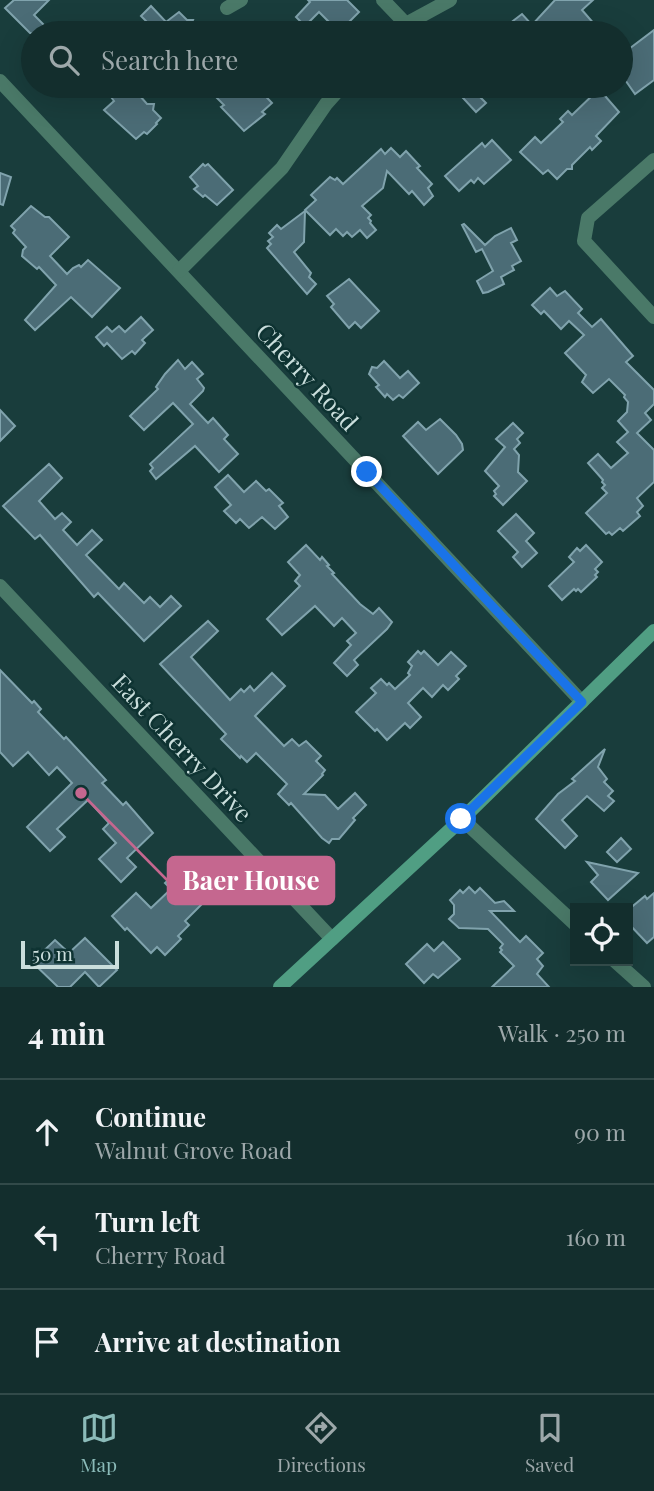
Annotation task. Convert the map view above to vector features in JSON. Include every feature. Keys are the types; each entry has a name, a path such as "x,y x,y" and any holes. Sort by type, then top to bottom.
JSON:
{"main road":[{"path":"281,987 461,819 654,631"}],"street":[{"path":"227,8 241,0"},
{"path":"383,0 395,21"},
{"path":"414,21 450,0"},
{"name":"Cherry Road","path":"0,81 582,702"},
{"path":"179,271 282,167 331,98"},
{"path":"654,160 588,218 584,241 654,317"},
{"name":"East Cherry Drive","path":"0,586 332,940"},
{"path":"461,819 570,919"},
{"path":"620,966 643,987"}],"building":[{"path":"14,0 49,0 34,15 40,21 21,21 21,24 5,8"},
{"path":"308,0 347,0 359,12 350,21 328,21 319,12 310,21 300,21 296,17 310,2"},
{"path":"555,0 593,0 582,10 592,21 536,21"},
{"path":"151,6 165,21 146,21 141,16"},
{"path":"179,12 187,20 193,20 167,21"},
{"path":"522,14 528,21 513,21"},
{"path":"654,30 654,80 635,94 633,91 633,46"},
{"path":"112,98 142,98 147,104 154,104 153,110 161,118 147,134 144,132 136,139 104,110 114,101"},
{"path":"217,98 267,98 272,103 262,112 265,114 244,131 221,107 224,105"},
{"path":"463,98 481,98 486,103 476,112"},
{"path":"590,98 607,98 619,112 596,136 601,141 592,150 590,147 572,165 572,169 567,169 557,179 548,170 543,174 520,152 535,137 541,143 563,122 560,119 568,111 572,115"},
{"path":"492,140 511,160 484,184 478,178 474,183 471,180 459,191 445,176 482,143 485,147"},
{"path":"391,148 400,157 406,151 420,166 417,168 432,184 428,188 433,196 424,205 412,191 409,194 387,171 383,188 362,206 371,215 368,218 376,230 367,238 360,230 352,237 347,232 343,236 336,229 330,235 305,210 316,200 311,195 330,177 335,180 337,178 343,184 381,149 385,154"},
{"path":"203,164 208,164 233,190 217,205 194,189 198,186 190,177"},
{"path":"0,173 11,177 3,205 0,204"},
{"path":"31,206 49,217 69,237 50,256 67,274 88,260 120,288 92,317 71,297 35,330 25,320 56,285 39,267 37,269 22,256 26,247 13,233 15,230 11,226"},
{"path":"305,211 304,242 294,252 311,273 309,277 316,284 307,294 267,248 271,244 268,241 273,237 269,233 277,225 281,229"},
{"path":"462,225 485,245 511,228 517,240 511,243 521,261 512,266 514,270 501,277 504,284 488,292 483,293 477,281 493,271 482,249 476,252"},
{"path":"349,279 379,311 361,328 355,322 349,328 331,307 334,304 327,296"},
{"path":"550,288 557,296 565,291 582,309 578,313 592,327 601,319 633,356 626,362 654,390 654,404 645,413 651,420 637,433 654,450 654,482 637,498 643,506 637,512 640,516 623,531 620,528 612,535 609,532 606,534 586,513 607,493 602,488 605,485 603,480 588,463 598,454 611,468 628,453 617,442 628,432 618,421 627,412 628,402 625,395 609,379 593,393 582,382 586,375 565,353 584,335 569,321 561,329 544,311 541,314 532,305"},
{"path":"141,317 153,330 142,340 145,343 135,354 132,351 122,359 107,343 104,346 96,337 107,327 112,332 119,326 125,332"},
{"path":"178,360 185,369 192,362 203,374 197,379 204,388 203,391 190,404 208,423 213,418 228,435 224,439 238,454 219,472 195,446 156,479 150,471 153,468 150,464 193,424 173,403 144,430 130,416 158,389 156,387"},
{"path":"384,361 400,378 408,371 419,383 403,398 399,395 393,400 387,394 385,397 369,374 372,367 377,368"},
{"path":"0,410 15,426 0,441"},
{"path":"440,419 456,435 463,450 438,474 403,436 418,422 426,430"},
{"path":"513,423 523,433 517,439 520,443 514,449 519,455 518,472 527,481 503,505 494,496 494,491 499,486 485,471 505,447 496,439"},
{"path":"49,464 62,478 39,501 55,519 62,513 71,522 63,530 77,545 92,530 102,540 86,555 119,589 124,583 144,603 150,597 160,607 171,596 181,606 144,641 98,593 94,597 40,535 35,539 3,506"},
{"path":"228,475 244,492 256,481 266,491 269,489 283,503 279,506 288,517 275,529 262,517 249,528 240,519 236,523 224,511 231,505 215,487"},
{"path":"516,514 534,533 526,541 537,553 522,567 513,557 518,552 498,531"},
{"path":"306,545 320,560 322,557 334,573 332,574 360,604 373,614 379,608 392,622 354,660 358,665 347,676 334,663 351,645 347,641 356,633 342,618 334,626 315,606 282,635 267,619 300,586 295,581 300,575 288,562"},
{"path":"586,545 602,562 595,569 598,572 595,575 597,577 581,592 574,589 562,600 549,586 574,562 569,557 577,548 580,551"},
{"path":"208,621 218,631 191,657 230,700 241,689 244,692 250,686 254,691 272,673 285,686 255,716 284,746 292,739 299,746 306,741 321,756 316,761 325,770 323,775 304,794 325,795 338,809 355,793 366,805 339,839 332,839 329,843 322,838 291,803 289,805 278,794 287,784 256,753 247,762 241,756 240,758 221,739 226,734 160,664"},
{"path":"418,651 421,654 424,651 438,665 451,652 466,666 456,676 459,679 448,690 443,685 432,697 423,688 408,703 421,717 410,728 405,723 387,740 356,712 376,693 371,688 381,679 395,689 410,675 408,673 412,666 408,662"},
{"path":"0,670 32,703 34,701 41,709 38,712 64,739 66,737 106,780 102,783 123,805 126,802 153,833 127,858 136,867 121,882 99,859 116,843 103,829 109,823 88,800 57,829 65,837 50,851 27,827 72,783 57,767 49,775 28,752 13,766 0,752"},
{"path":"605,749 598,767 607,779 604,782 613,791 608,796 614,801 604,811 587,796 562,820 577,836 565,848 536,819 558,794 575,781 572,779"},
{"path":"621,838 631,849 617,862 607,852"},
{"path":"587,862 638,873 608,900 591,882 598,875"},
{"path":"185,865 202,883 197,888 207,899 185,921 189,925 178,936 181,939 165,955 157,947 151,953 112,916 136,893 151,908 171,889 165,883"},
{"path":"469,887 475,893 480,888 495,903 504,901 514,911 490,911 520,942 526,936 543,953 537,959 543,966 537,974 549,987 492,987 514,966 500,952 503,944 488,929 459,928 449,919 454,914 454,905 450,900 460,890 463,893"},
{"path":"654,893 654,937 647,943 633,928 633,906 645,896 647,899"},
{"path":"85,938 117,970 99,987 85,972 70,987 58,987 32,962 55,940 69,953"},
{"path":"443,942 460,959 438,978 433,974 424,983 406,964 427,944 434,951"}],"place":[{"name":"Baer House","path":"81,793"}],"route":[{"path":"367,472 582,702 461,819"}]}
